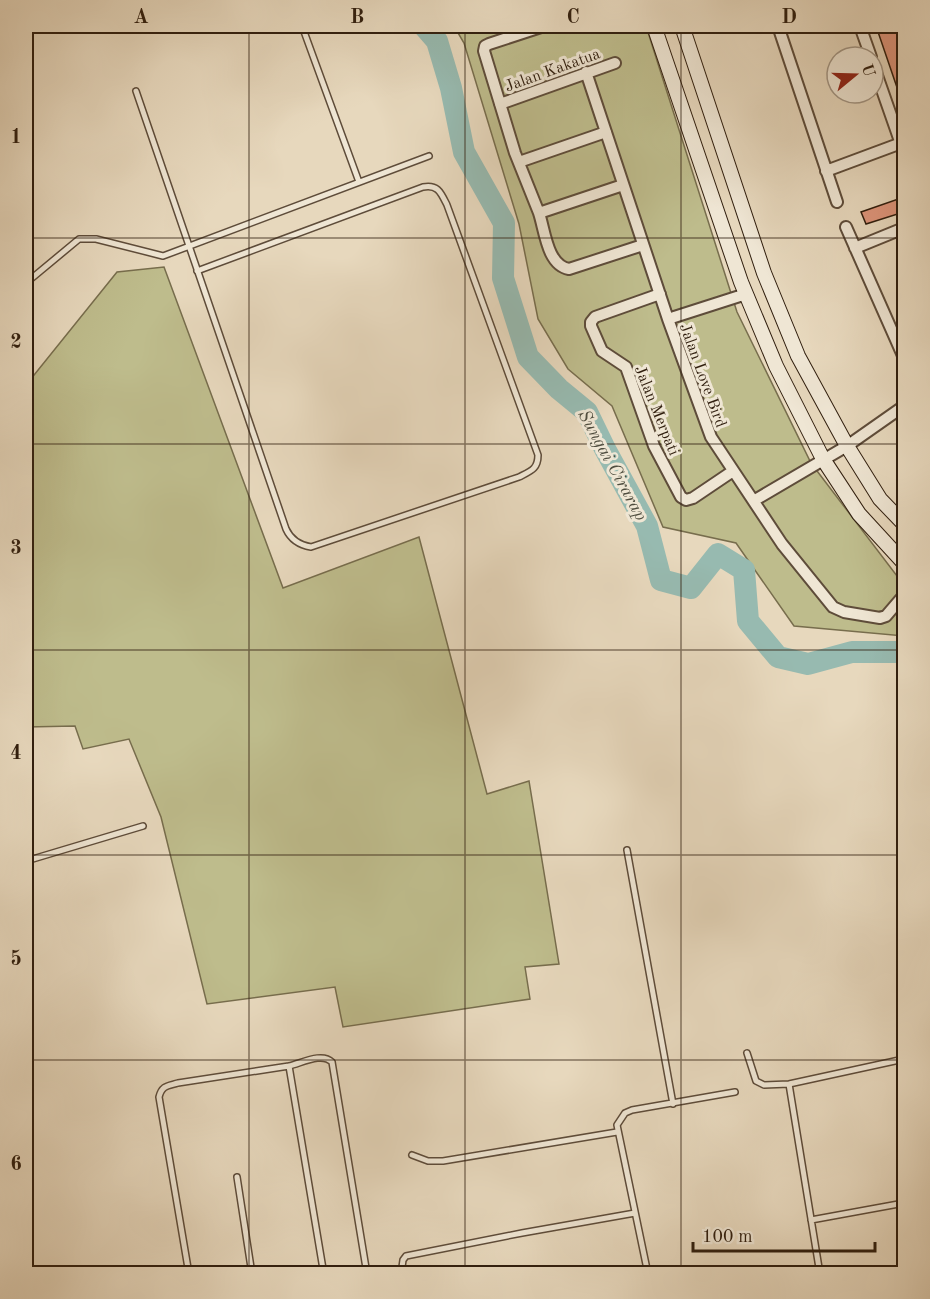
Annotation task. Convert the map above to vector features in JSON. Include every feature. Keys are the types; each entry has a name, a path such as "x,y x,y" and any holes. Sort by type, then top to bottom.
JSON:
{"main road":[{"path":"654,26 746,294 776,366 859,514 904,563"},
{"path":"682,26 764,273 798,356 844,447 880,499 904,524"}],"street":[{"path":"544,26 485,46 484,54 519,162 555,261 569,269 643,245"},
{"path":"778,26 837,202"},
{"path":"860,26 867,45"},
{"name":"Jalan Kakatua","path":"500,104 615,63"},
{"name":"Jalan Love Bird","path":"586,72 708,432 782,544 827,601 844,612 883,618 904,595"},
{"path":"826,171 903,143 885,96"},
{"path":"519,162 606,132"},
{"path":"539,213 623,185"},
{"path":"846,227 904,358"},
{"path":"855,248 904,228"},
{"name":"Jalan Merpati","path":"660,294 595,317 591,326 602,351 626,367 654,446 681,497 686,500 693,498 733,471"},
{"path":"668,319 746,294"},
{"path":"755,500 844,447 904,406"}],"lane":[{"path":"302,26 359,182"},
{"path":"136,91 197,271 289,536 296,542 311,547 519,477 535,469 538,455 447,205 438,188 431,185 423,186 197,271"},
{"path":"26,284 79,239 96,239 163,256 429,156"},
{"path":"26,861 143,826"},
{"path":"627,850 673,1104"},
{"path":"747,1053 753,1075 758,1083 764,1086 789,1084 904,1059"},
{"path":"189,1274 159,1096 161,1090 164,1086 178,1083 289,1066 321,1057 328,1058 332,1062 367,1274"},
{"path":"289,1066 322,1274"},
{"path":"789,1084 820,1274"},
{"path":"648,1274 617,1125 625,1113 632,1110 735,1092"},
{"path":"412,1155 428,1161 443,1161 617,1132"},
{"path":"237,1177 252,1274"},
{"path":"811,1220 904,1203"},
{"path":"401,1274 400,1267 406,1256 421,1252 634,1213"}],"shaded area":[{"path":"454,26 646,26 737,312 811,463 904,583 904,636 794,626 736,543 663,527 612,406 568,369 538,319 519,224 464,43"},
{"path":"164,267 283,588 419,537 487,794 529,781 559,964 525,967 530,999 343,1027 335,987 207,1004 161,817 129,739 83,749 75,726 26,727 26,385 117,272"}],"building":[{"path":"876,26 896,26 904,49 904,105 885,52 885,45 882,45"},
{"path":"904,197 904,212 866,224 861,212"}],"waterway":[{"name":"Sungai Cirarap","path":"424,26 437,41 451,88 464,152 504,223 503,278 528,357 559,389 587,412 647,526 661,580 691,588 718,554 744,570 748,621 778,657 808,664 852,652 904,652"}]}
